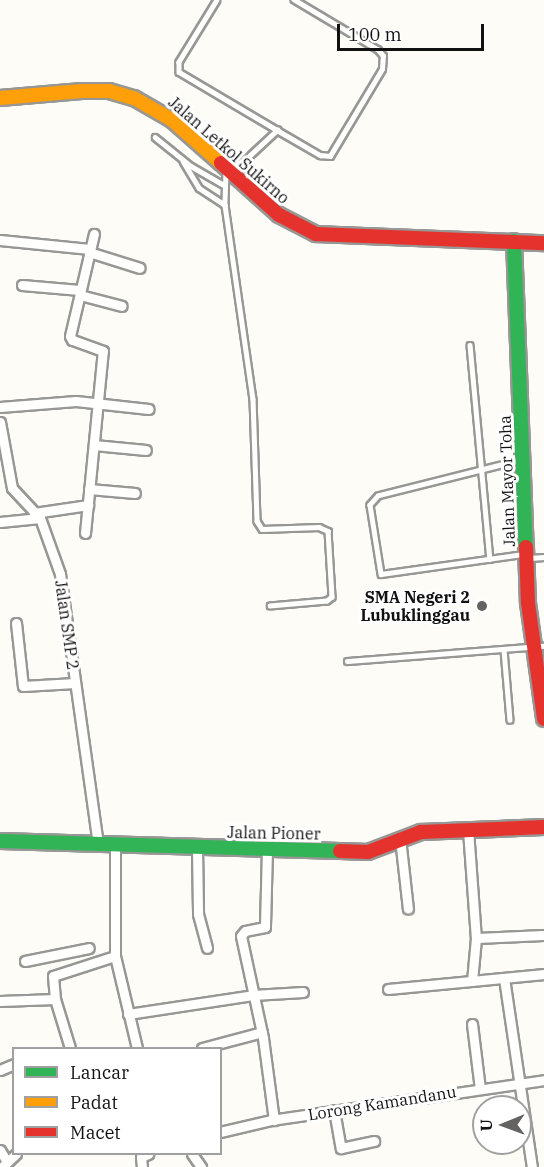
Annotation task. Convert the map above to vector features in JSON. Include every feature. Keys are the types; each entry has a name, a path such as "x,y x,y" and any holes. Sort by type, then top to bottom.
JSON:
{"street":[{"name":"Jalan Letkol Sukirno","path":"0,98 82,91 123,94 172,120 227,175 279,215 316,234 544,243"},
{"path":"85,533 102,348 72,340 70,336 94,234"},
{"path":"0,240 90,250 140,268"},
{"name":"Jalan Mayor Toha","path":"514,241 526,556 538,647 544,719"},
{"path":"22,285 80,293 122,306"},
{"path":"0,407 96,402 149,409"},
{"name":"Jalan SMP 2","path":"0,422 5,479 15,494 37,515 60,574 98,843"},
{"path":"94,446 146,450"},
{"path":"90,489 135,493"},
{"path":"0,522 88,505"},
{"path":"16,623 23,687 75,683"},
{"name":"Jalan Pioner","path":"0,841 368,852 400,838 421,832 544,827"},
{"path":"468,830 476,938 472,981"},
{"path":"400,838 408,909"},
{"path":"115,844 116,956 137,1047"},
{"path":"197,847 198,914 207,948"},
{"path":"267,849 266,927 245,931 241,936 262,1032 274,1120"},
{"path":"476,938 544,935"},
{"path":"25,961 89,948"},
{"path":"53,956 58,971"},
{"path":"70,1047 52,982 58,971 116,956"},
{"path":"388,989 544,975"},
{"path":"504,978 532,1167"},
{"path":"128,1014 253,995 303,992"},
{"path":"0,1001 55,999"},
{"path":"472,1024 480,1089"},
{"path":"209,1047 262,1032"},
{"name":"Lorong Kamandanu","path":"222,1132 334,1110 544,1080"},
{"path":"334,1110 341,1148 374,1141"},
{"path":"0,1150 5,1164"},
{"path":"142,1167 141,1157 146,1155"}],"lane":[{"path":"217,0 179,62 179,72 320,155 330,156 384,63 378,50 294,0"},
{"path":"270,606 327,601 332,597 328,531 320,527 258,526 250,372 225,205 227,175 277,130"},
{"path":"155,137 183,160 227,175"},
{"path":"183,160 199,188 225,205"},
{"path":"470,345 490,559"},
{"path":"524,460 481,468 378,496 370,505 381,574 490,559 544,557"},
{"path":"347,660 538,647"},
{"path":"504,650 510,720"}],"traffic: fast":[{"path":"514,241 526,547"},
{"path":"0,841 340,851"}],"traffic: slow":[{"path":"0,98 82,91 109,91 134,98 172,120 221,163"}],"traffic: jam":[{"path":"221,163 279,215 316,234 544,243"},
{"path":"526,547 528,603 544,719"},
{"path":"340,851 368,852 421,832 544,827"}],"place":[{"name":"SMA Negeri 2 Lubuklinggau","path":"482,606"}]}
